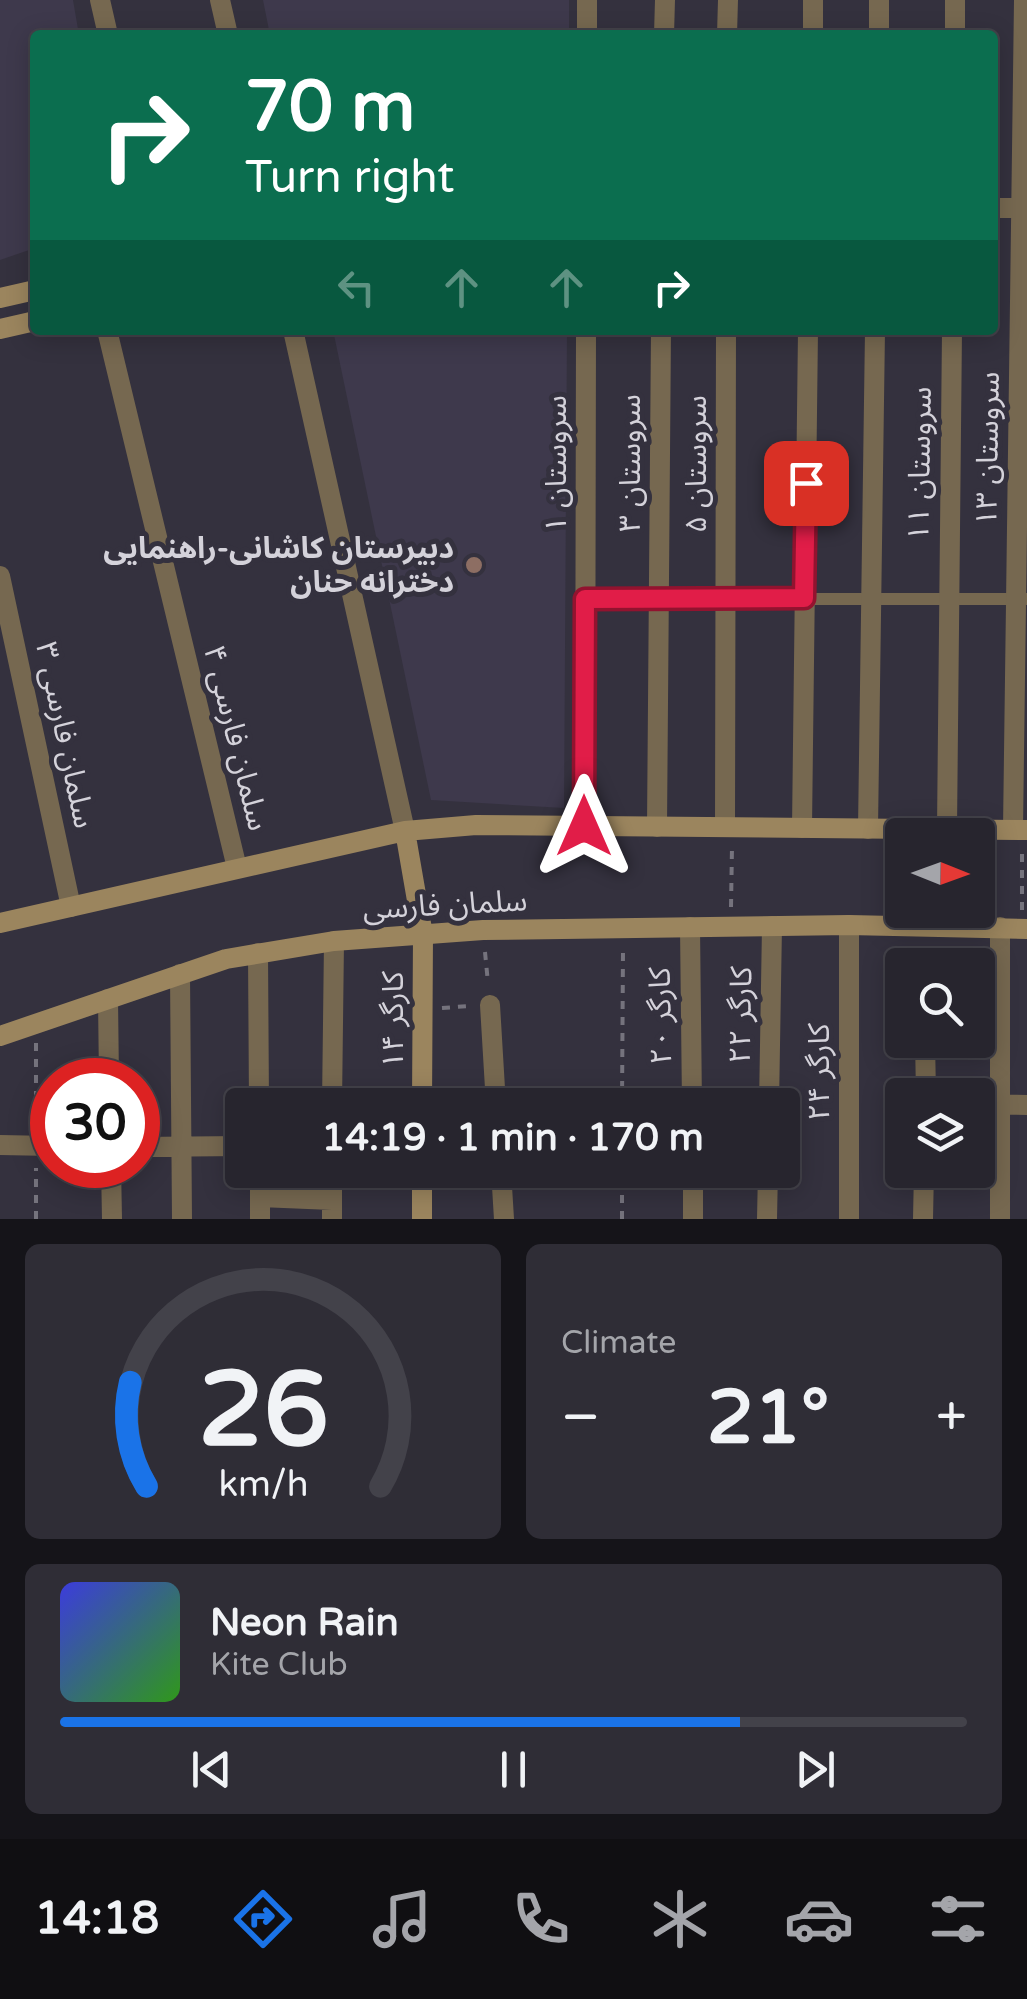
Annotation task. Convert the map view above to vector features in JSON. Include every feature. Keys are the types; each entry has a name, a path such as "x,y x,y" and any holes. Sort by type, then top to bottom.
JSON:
{"street":[{"path":"100,0 107,30"},
{"path":"220,0 227,30"},
{"path":"587,30 588,0"},
{"path":"664,30 665,0"},
{"path":"728,0 728,30"},
{"path":"813,0 813,30"},
{"path":"879,30 880,0"},
{"path":"954,30 955,0"},
{"name":"سروستان ۱۳","path":"1021,830 1024,0"},
{"path":"998,208 1024,208"},
{"path":"0,298 30,291"},
{"path":"0,329 30,322"},
{"name":"سلمان فارسی ۴","path":"108,335 237,868"},
{"path":"295,335 404,831"},
{"name":"سروستان ۱","path":"584,826 586,335"},
{"name":"سروستان ۳","path":"657,827 660,335"},
{"name":"سروستان ۵","path":"726,335 728,827"},
{"path":"802,828 808,335"},
{"path":"868,828 875,335"},
{"name":"سروستان ۱۱","path":"947,818 952,335"},
{"name":"سلمان فارسی ۳","path":"0,576 71,907"},
{"path":"0,923 404,831 476,825 885,828"},
{"path":"995,830 1021,830"},
{"name":"کارگر ۱۴","path":"404,831 423,935 422,1088"},
{"name":"سلمان فارسی","path":"0,1036 226,959 334,941 483,930 849,925 1016,928"},
{"name":"کارگر ۲۴","path":"849,925 849,1219"},
{"name":"کارگر ۲۲","path":"769,1088 772,926"},
{"name":"کارگر ۲۰","path":"690,927 692,1088"},
{"path":"1000,1219 1001,1104 1016,928"},
{"path":"332,1088 334,941"},
{"path":"258,953 259,1088"},
{"path":"180,974 182,1219"},
{"path":"108,998 109,1058"},
{"path":"490,1005 495,1088"},
{"path":"995,1104 1027,1104"},
{"path":"0,1146 30,1146"},
{"path":"160,1148 225,1147"},
{"path":"111,1188 112,1219"},
{"path":"260,1188 260,1219"},
{"path":"422,1188 422,1219"},
{"path":"501,1188 504,1219"},
{"path":"692,1188 693,1219"},
{"path":"767,1219 768,1188"},
{"path":"923,1219 924,1188"},
{"path":"260,1197 332,1210"}],"lane":[{"path":"585,599 1022,599"}],"path":[{"path":"728,827 731,926"},
{"path":"1016,928 1021,830"},
{"path":"622,1088 623,928"},
{"path":"423,1009 490,1005 483,930"},
{"path":"36,1023 38,1058"},
{"path":"36,1219 39,1188"},
{"path":"622,1188 622,1219"}],"shaded area":[{"path":"0,0 73,0 78,30 30,30 30,250 0,260"},
{"path":"263,0 569,0 569,30 269,30"},
{"name":"دبیرستان کاشانی-راهنمایی دخترانه حنان","path":"334,335 567,335 564,808 431,800"}],"place":[{"name":"دبیرستان کاشانی-راهنمایی دخترانه حنان","path":"474,565"}],"route":[{"path":"584,826 585,599 804,598 806,483"}]}
